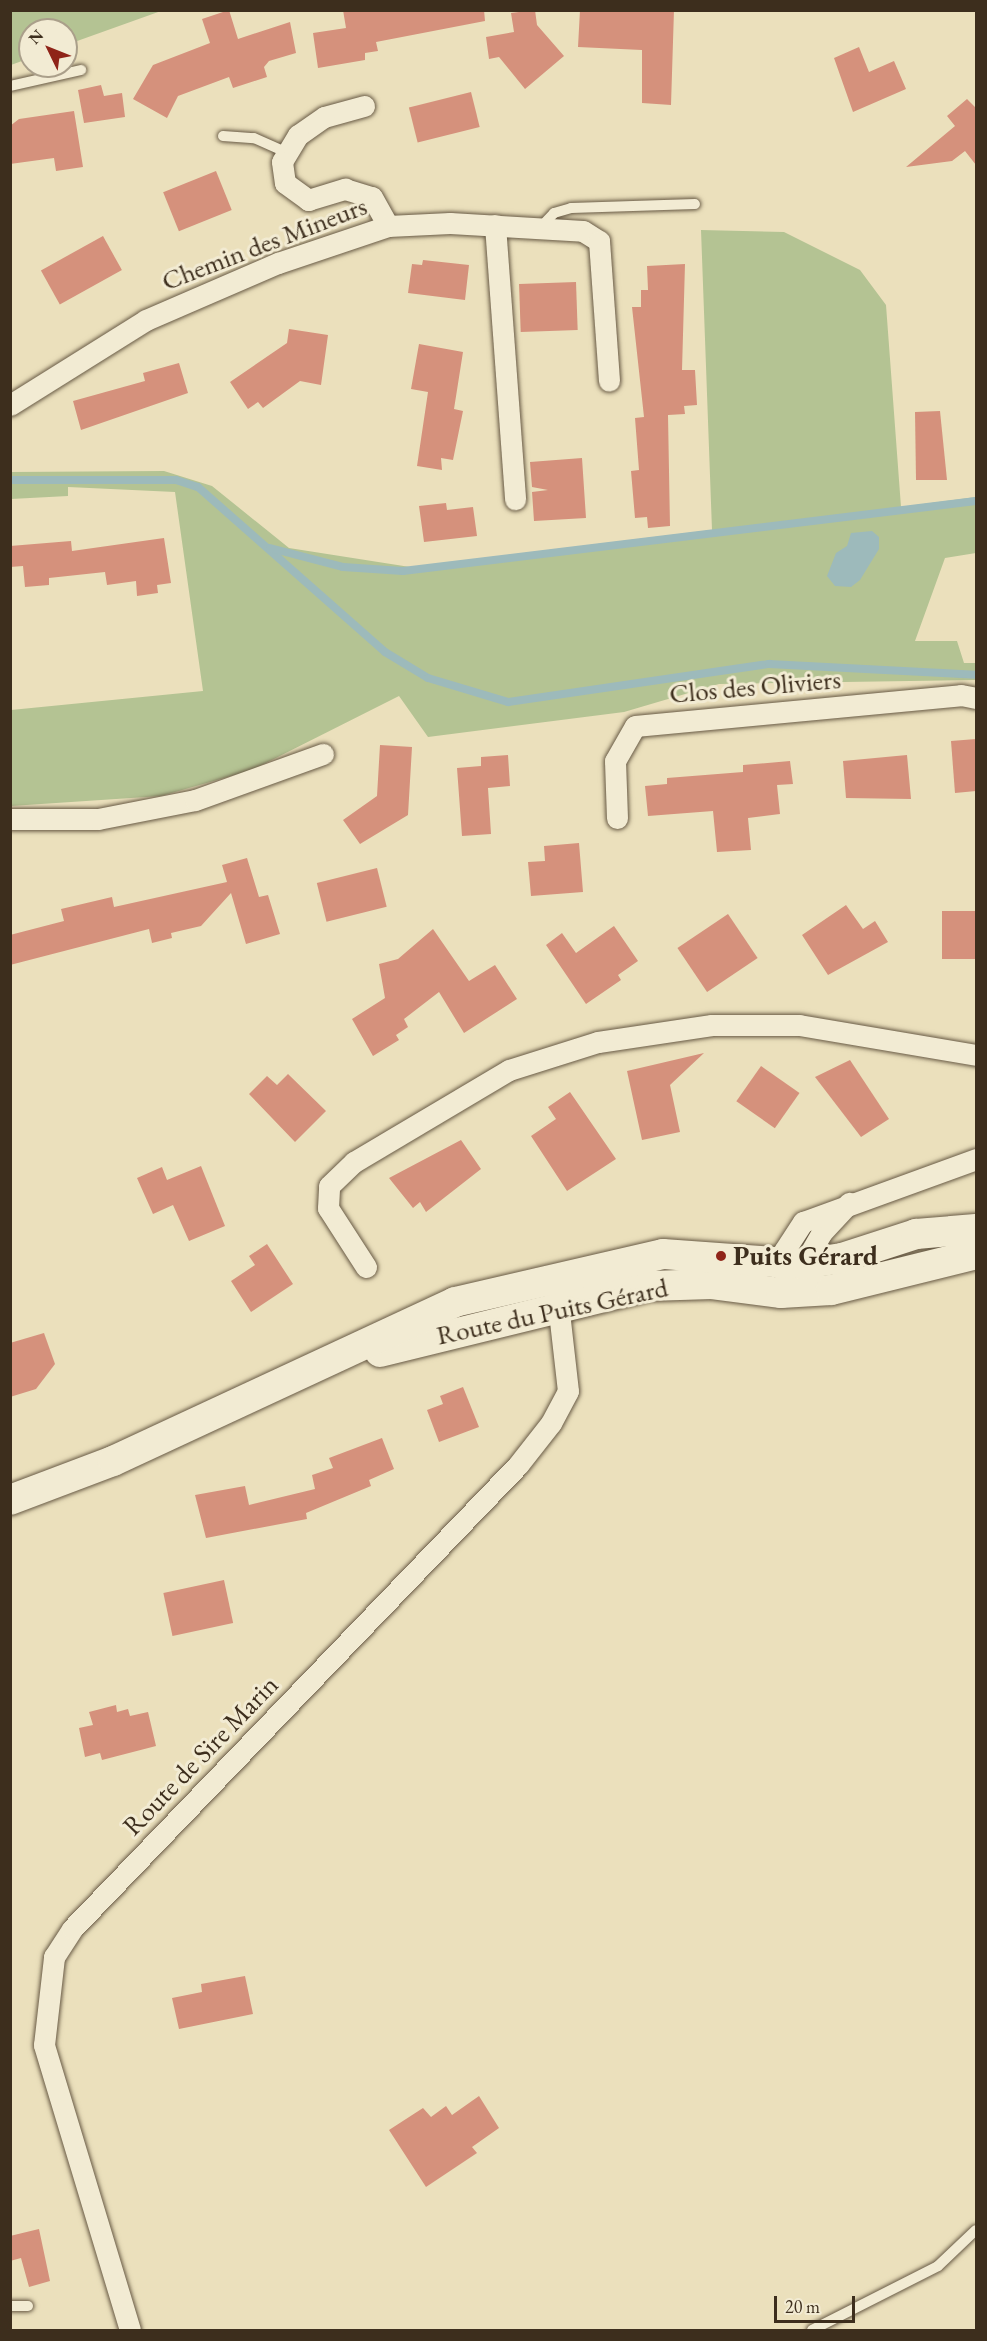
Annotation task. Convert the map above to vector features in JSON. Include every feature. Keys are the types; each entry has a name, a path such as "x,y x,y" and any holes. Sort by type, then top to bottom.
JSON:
{"main road":[{"name":"Route du Puits Gérard","path":"10,1500 113,1461 308,1374 443,1333 557,1291 674,1253 793,1264 842,1258 916,1234 976,1229"},
{"name":"Route du Puits Gérard","path":"557,1291 689,1283 790,1293 846,1287 976,1254"}],"street":[{"path":"364,106 324,117 298,135 282,162 285,183 308,200 345,189 372,197 388,226"},
{"path":"495,225 515,499"},
{"name":"Chemin des Mineurs","path":"10,405 146,320 278,263 388,226 542,227 583,231 599,241 609,381"},
{"name":"Clos des Oliviers","path":"617,818 615,761 635,726 962,694 976,698"},
{"path":"10,819 98,819 195,800 323,754"},
{"path":"366,1267 328,1208 329,1186 354,1162 509,1070 598,1042 712,1025 799,1025 976,1055"},
{"path":"790,1293 793,1264 849,1203 976,1159"},
{"name":"Route de Sire Marin","path":"130,2331 44,2045 54,1957 97,1902 531,1448 568,1391 557,1291"}],"lane":[{"path":"10,86 81,70"},
{"path":"223,136 254,138 288,153"},
{"path":"542,227 554,213 571,208 695,204"},
{"path":"812,2331 938,2266 976,2230"},
{"path":"10,2306 28,2306"}],"green space":[{"path":"11,10 161,10 78,41 78,18 18,18 18,62 11,65"},
{"path":"701,230 784,232 860,270 886,305 901,507 976,497 976,553 945,558 915,641 957,641 964,663 976,663 976,680 719,684 624,712 428,737 399,696 252,770 161,796 11,806 11,710 203,691 175,492 68,487 68,496 11,499 10,472 164,471 212,486 289,548 410,567 712,530"}],"water":[{"path":"872,531 879,537 879,549 860,580 851,587 835,586 827,576 836,553 847,546 851,533"}],"building":[{"path":"229,10 238,39 290,22 296,53 269,61 264,67 267,77 233,88 229,77 178,96 167,118 133,99 153,65 210,43 202,19"},
{"path":"343,10 484,10 485,21 376,42 378,51 365,53 365,60 318,68 313,33 346,28"},
{"path":"535,10 537,25 564,56 525,89 499,57 489,59 486,37 514,32 511,13"},
{"path":"580,10 674,10 671,105 642,103 642,50 578,47"},
{"path":"859,47 869,72 894,61 906,89 853,112 834,58"},
{"path":"101,85 104,96 122,93 125,117 84,123 78,90"},
{"path":"471,92 480,127 418,142 409,107"},
{"path":"967,99 976,108 976,165 965,151 952,161 906,167 955,126 947,116"},
{"path":"74,111 83,167 56,171 54,158 10,164 10,126 19,119"},
{"path":"216,171 232,210 179,231 163,192"},
{"path":"103,236 122,270 60,305 41,270"},
{"path":"423,260 469,265 465,300 408,293 412,264 422,265"},
{"path":"685,264 682,370 695,370 697,405 684,406 685,414 668,415 670,526 648,528 647,517 635,518 631,471 639,470 635,418 644,417 632,307 641,307 641,290 648,290 647,266"},
{"path":"576,282 578,330 521,332 519,284"},
{"path":"289,329 328,335 321,385 300,381 263,408 258,402 248,409 230,382 287,343"},
{"path":"419,344 463,352 454,409 463,411 453,460 441,458 442,470 417,466 428,392 411,389"},
{"path":"179,363 188,393 81,430 73,401 145,381 143,373"},
{"path":"940,411 947,480 916,480 915,412"},
{"path":"582,458 586,518 534,521 532,492 548,490 532,487 530,462"},
{"path":"446,503 447,510 473,507 477,536 424,542 419,506"},
{"path":"164,538 171,583 157,585 158,593 137,596 136,581 107,585 105,572 49,578 49,585 25,587 23,566 10,567 10,546 71,541 72,551"},
{"path":"976,739 976,791 955,793 951,741"},
{"path":"380,745 412,747 408,815 360,844 343,820 377,796"},
{"path":"508,755 510,786 488,788 491,834 462,836 457,768 481,766 481,757"},
{"path":"907,755 911,799 846,798 843,761"},
{"path":"790,761 793,784 777,785 780,814 748,818 751,850 717,852 713,811 648,816 645,786 667,784 667,778 743,772 743,765"},
{"path":"579,843 583,892 531,896 528,862 545,861 544,846"},
{"path":"247,858 259,897 268,895 280,934 246,944 231,893 201,926 171,933 172,938 152,943 149,929 10,965 10,935 64,921 61,909 112,897 114,907 227,882 222,865"},
{"path":"377,868 387,907 327,922 317,883"},
{"path":"846,905 863,929 875,921 888,942 828,975 802,935"},
{"path":"942,911 976,911 976,959 942,959"},
{"path":"728,914 758,958 707,992 677,948"},
{"path":"614,926 638,961 618,975 621,980 586,1004 546,945 562,933 576,953"},
{"path":"433,929 469,981 495,965 517,999 464,1033 439,992 404,1019 408,1027 396,1035 399,1040 373,1056 352,1019 385,998 379,964 398,959"},
{"path":"704,1053 670,1085 680,1132 642,1140 627,1071"},
{"path":"850,1060 889,1119 861,1137 815,1077"},
{"path":"761,1066 800,1093 775,1128 736,1101"},
{"path":"288,1074 326,1111 295,1142 249,1094 267,1076 277,1085"},
{"path":"570,1092 616,1159 567,1191 531,1136 556,1119 548,1107"},
{"path":"461,1140 481,1169 426,1212 420,1202 413,1208 389,1178"},
{"path":"201,1166 225,1226 189,1241 173,1205 153,1214 137,1178 162,1167 167,1180"},
{"path":"267,1244 293,1284 251,1312 231,1281 255,1265 249,1256"},
{"path":"44,1333 55,1364 36,1389 10,1397 10,1343"},
{"path":"463,1387 479,1427 439,1442 427,1410 443,1404 440,1396"},
{"path":"382,1438 394,1469 369,1480 371,1486 306,1513 307,1519 206,1538 195,1495 245,1486 249,1505 315,1489 312,1475 333,1468 329,1458"},
{"path":"224,1580 233,1623 173,1636 163,1593"},
{"path":"116,1705 117,1712 128,1709 130,1716 148,1712 156,1746 102,1760 100,1753 85,1757 79,1728 93,1725 89,1712"},
{"path":"245,1976 253,2014 179,2029 172,1998 202,1992 201,1984"},
{"path":"479,2096 499,2128 472,2147 477,2153 426,2187 389,2130 423,2108 431,2117 446,2106 452,2115"},
{"path":"39,2229 50,2281 29,2287 21,2258 10,2261 10,2236"}],"waterway":[{"path":"10,480 176,480 198,487 385,652 428,678 508,702 769,664 976,675"},
{"path":"270,548 343,567 403,571 976,501"}],"place":[{"name":"Puits Gérard","path":"721,1256"}]}
